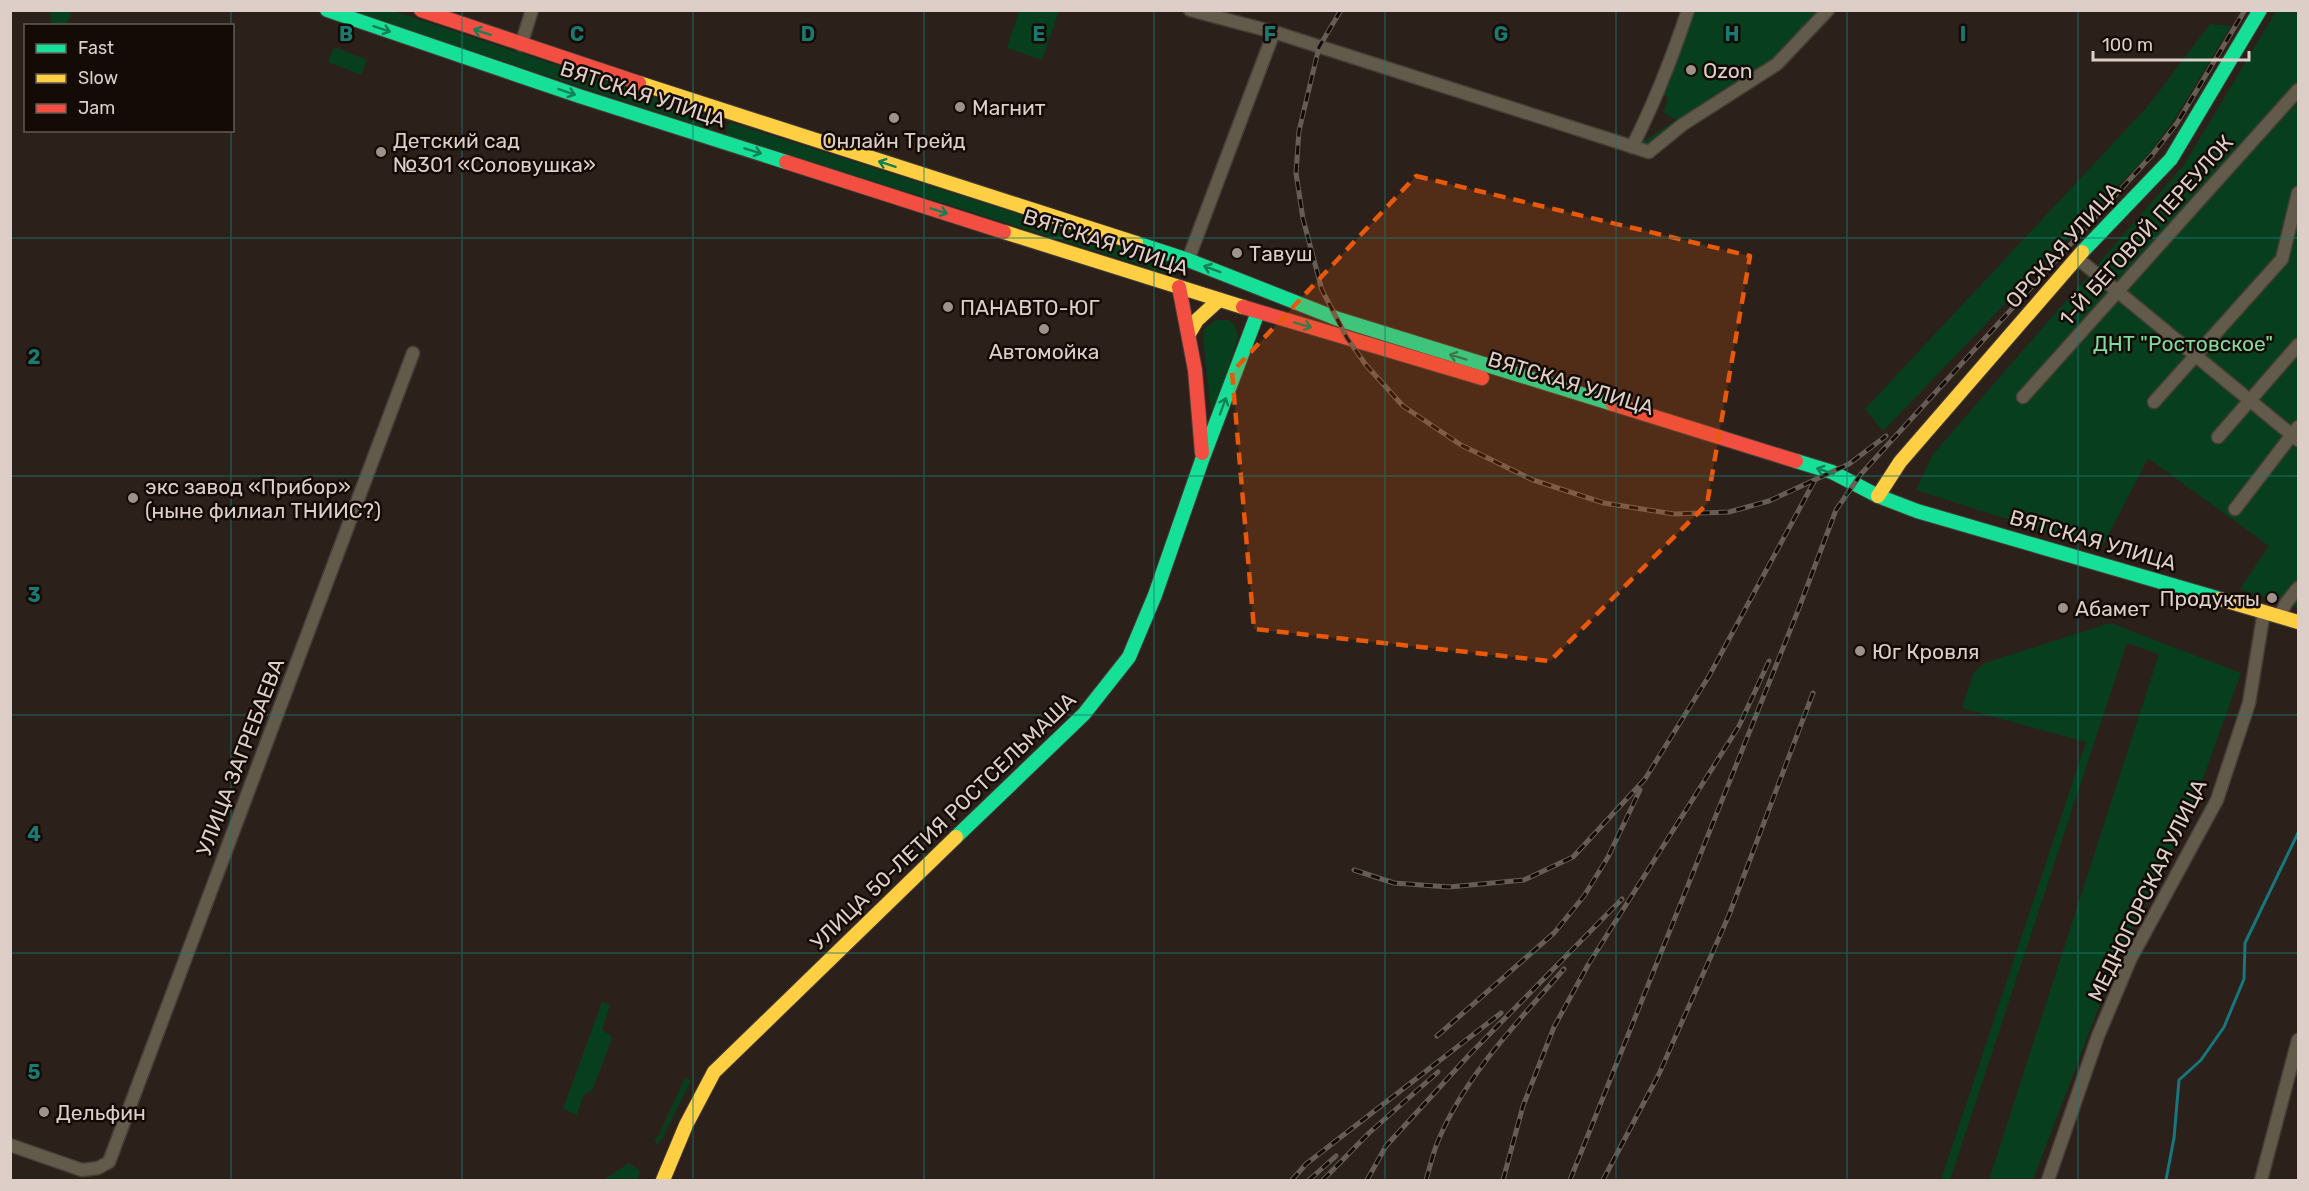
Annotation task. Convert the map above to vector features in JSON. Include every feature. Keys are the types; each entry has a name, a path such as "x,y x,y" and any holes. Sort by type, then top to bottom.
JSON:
{"main road":[{"name":"ВЯТСКАЯ УЛИЦА","path":"327,10 579,96 714,139 1183,274 1244,281 1338,319 1832,472 1878,495 1943,519 2298,622"},
{"name":"ВЯТСКАЯ УЛИЦА","path":"421,10 722,111 1183,274 1219,300 1490,381"},
{"name":"ОРСКАЯ УЛИЦА","path":"1878,495 1900,462 2077,258 2171,159 2260,10"},
{"path":"714,139 725,129 722,111"},
{"path":"1183,274 1200,410 1202,460"},
{"path":"1190,332 1197,320 1244,281"},
{"name":"УЛИЦА 50-ЛЕТИЯ РОСТСЕЛЬМАША","path":"663,1180 686,1125 714,1072 1084,714 1129,657 1155,596 1202,460 1267,290"},
{"name":"ВЯТСКАЯ УЛИЦА","path":"1524,391 1838,487 1878,495"}],"street":[{"path":"521,45 532,10"},
{"path":"1632,147 1653,106 1688,10"},
{"path":"1198,12 1274,32 1649,152 1682,125 1777,64 1828,10"},
{"path":"1183,274 1274,32"},
{"name":"1-Й БЕГОВОЙ ПЕРЕУЛОК","path":"2024,397 2298,90"},
{"path":"2154,402 2282,259 2298,193"},
{"path":"2077,258 2296,434 2235,509"},
{"path":"2218,437 2298,345"},
{"name":"УЛИЦА ЗАГРЕБАЕВА","path":"10,1145 82,1170 98,1168 110,1162 413,352"},
{"path":"2280,616 2286,603 2298,588"},
{"name":"МЕДНОГОРСКАЯ УЛИЦА","path":"2048,1180 2098,1036 2130,960 2217,800 2249,703 2264,611"},
{"path":"2261,1180 2298,1040"}],"highlighted area":[{"path":"1416,176 1750,256 1707,504 1550,661 1254,629 1232,372"}],"green space":[{"path":"50,11 72,11 66,24 51,24"},
{"path":"349,11 393,11 716,118 712,130"},
{"path":"1019,11 1059,11 1042,60 1007,48"},
{"path":"1688,11 1833,11 1806,39 1648,149 1638,145 1676,120 1664,113 1668,97 1660,95"},
{"name":"ДНТ \"Ростовское\"","path":"2276,11 2298,11 2298,608 2240,589 2269,546 2148,458 2101,549 1916,490 1933,454 2184,165"},
{"path":"2210,24 2231,26 2174,120 2149,154 1883,431 1865,409 2148,106"},
{"path":"334,47 367,60 361,75 328,62"},
{"path":"729,122 1178,265 1175,276 725,135"},
{"path":"1216,320 1229,320 1235,326 1238,338 1214,410 1211,410 1203,337 1205,328"},
{"path":"2110,623 2241,673 2189,817 2114,967 2033,1180 1989,1180 2159,654 2127,643 1950,1180 1941,1180 2086,742 1962,708 1974,672 1985,663"},
{"path":"602,1002 610,1005 602,1030 612,1038 593,1089 583,1096 577,1115 563,1109"},
{"path":"685,1078 691,1080 663,1137 657,1144 654,1141 659,1135"},
{"path":"629,1163 640,1171 637,1180 603,1180"}],"waterway":[{"path":"2166,1180 2174,1138 2179,1080 2201,1060 2224,1027 2244,979 2245,943 2298,833"}],"railway":[{"path":"1341,10 1319,47 1299,131 1296,173 1303,219 1322,290 1347,338 1366,365 1403,406 1461,445 1533,480 1604,503 1674,514 1729,512 1769,501 1849,464 1886,436"},
{"path":"1570,1180 1836,510 1861,474 2152,155 2177,123 2245,10"},
{"path":"1354,870 1394,883 1449,887 1524,880 1573,857 1645,779 1709,676 1815,480"},
{"path":"1503,1180 1523,1106 1554,1027 1588,965 1739,726 1769,661"},
{"path":"1603,1180 1659,1074 1729,915 1813,693"},
{"path":"1437,1036 1554,933 1584,896 1608,857 1640,790"},
{"path":"1367,1180 1386,1146 1470,1054 1622,899"},
{"path":"1426,1180 1438,1141 1463,1093 1511,1029 1564,969"},
{"path":"1292,1180 1306,1164 1501,1013"},
{"path":"1323,1180 1369,1133 1438,1072"},
{"path":"1309,1180 1336,1156"}],"traffic: fast":[{"path":"327,10 579,96 786,162"},
{"path":"2082,252 2171,159 2260,10"},
{"path":"1136,243 1188,260 1338,319 1613,404"},
{"path":"956,837 1084,714 1129,657 1155,595 1202,460 1258,312"},
{"path":"1796,461 1832,472 1878,496 1917,511 2220,599"}],"traffic: slow":[{"path":"639,83 1136,243"},
{"path":"1004,232 1243,307"},
{"path":"1878,496 1900,462 2082,252"},
{"path":"1190,332 1197,320 1219,300"},
{"path":"2220,599 2298,622"},
{"path":"663,1180 686,1125 714,1072 956,837"}],"traffic: jam":[{"path":"421,10 639,83"},
{"path":"786,162 1004,232"},
{"path":"1179,287 1195,370 1202,453"},
{"path":"1243,307 1482,378"},
{"path":"1613,404 1796,461"}],"place":[{"name":"Ozon","path":"1691,70"},
{"name":"Магнит","path":"960,107"},
{"name":"Онлайн Трейд","path":"894,118"},
{"name":"Детский сад №301 «Соловушка»","path":"381,152"},
{"name":"Тавуш","path":"1237,253"},
{"name":"ПАНАВТО-ЮГ","path":"948,307"},
{"name":"Автомойка","path":"1044,329"},
{"name":"экс завод «Прибор» (ныне филиал ТНИИС?)","path":"133,498"},
{"name":"Продукты","path":"2272,598"},
{"name":"Абамет","path":"2063,608"},
{"name":"Юг Кровля","path":"1860,651"},
{"name":"Дельфин","path":"44,1112"}]}
